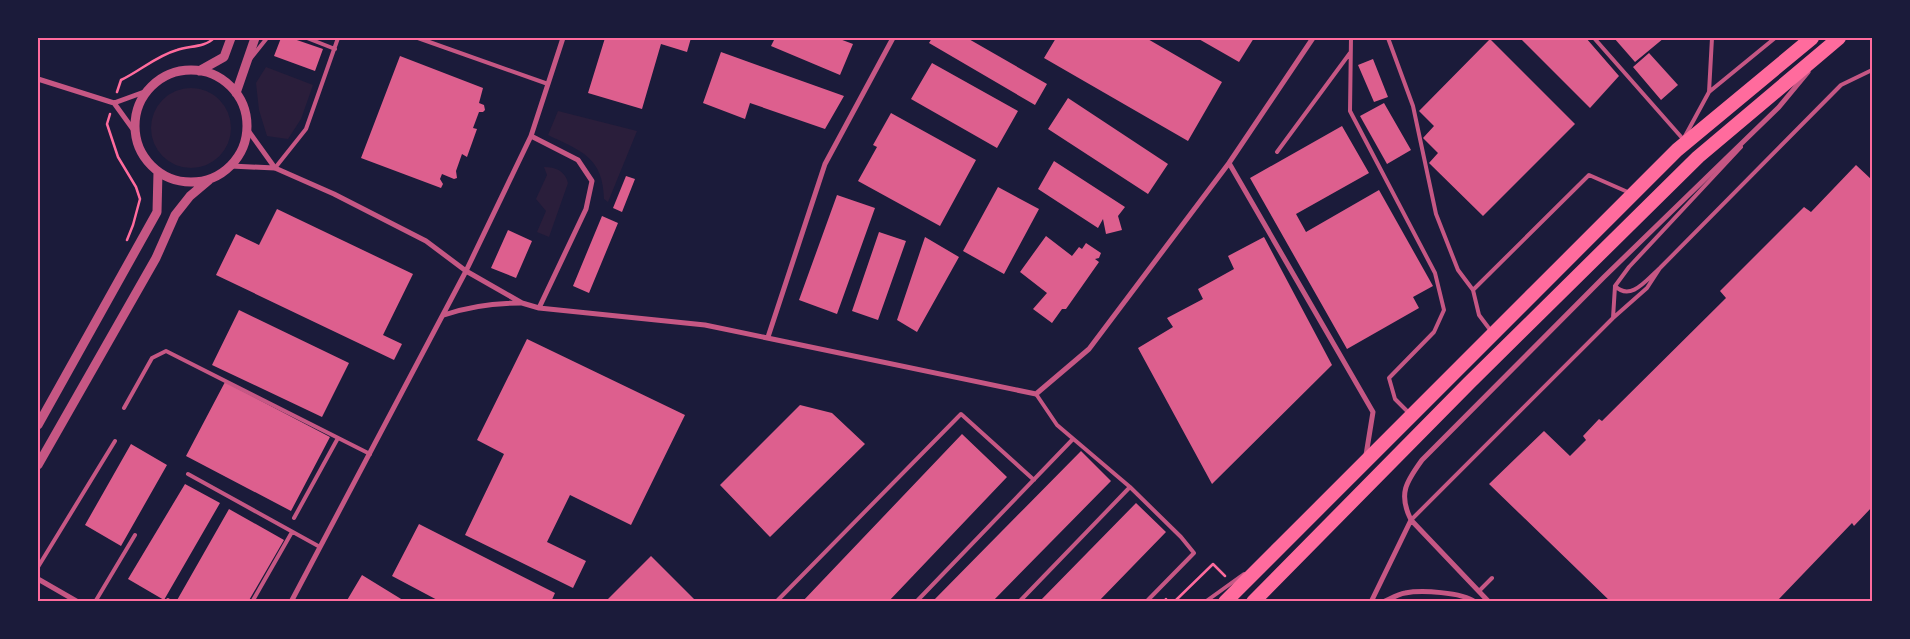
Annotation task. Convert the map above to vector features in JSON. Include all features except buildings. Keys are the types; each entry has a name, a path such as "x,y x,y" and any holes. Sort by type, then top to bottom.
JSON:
{"highway":[{"path":"1225,602 1680,144 1812,38"},
{"path":"1253,602 1469,383 1698,157 1839,38"}],"street":[{"path":"199,71 224,57 231,38"},
{"path":"236,93 255,38"},
{"path":"291,602 466,271 531,136 563,38"},
{"path":"768,337 825,164 893,38"},
{"path":"231,166 275,168 334,194 426,241 466,271 522,303 540,308 705,325 1036,394 1088,348 1229,163 1313,38"},
{"path":"1489,602 1411,520 1404,507 1406,483 1422,460 1604,277 1779,107 1828,47"},
{"path":"38,465 156,258 175,215 190,196 212,178 231,166 242,149 247,129 244,110 236,93 226,82 213,75 199,71 179,72 162,78 147,91 139,104 135,118 138,147 147,161 158,172 175,180 194,182 212,178"},
{"path":"38,79 114,103 135,132"},
{"path":"114,103 147,91"},
{"path":"247,129 275,168"},
{"path":"531,136 578,160 592,181 586,209 540,308"},
{"path":"1229,163 1373,412 1365,460"},
{"path":"38,425 158,212 158,172"},
{"path":"444,315 467,307 495,303 522,303"},
{"path":"1371,602 1411,520"},
{"path":"38,579 78,602"},
{"path":"1383,602 1404,593 1436,593 1469,597 1475,602"}],"lane":[{"path":"245,65 267,38"},
{"path":"307,38 334,50"},
{"path":"275,168 306,129 338,38"},
{"path":"418,38 548,84"},
{"path":"1351,38 1350,111 1435,273 1444,310 1434,332 1389,378 1394,399 1411,415"},
{"path":"1388,38 1413,106 1436,214 1458,270 1474,290 1478,315 1492,333"},
{"path":"1594,38 1680,144 1710,92 1775,38"},
{"path":"1710,92 1712,38"},
{"path":"1277,152 1350,53"},
{"path":"1615,286 1621,292 1628,292 1637,288 1660,268 1841,85 1871,71"},
{"path":"1613,318 1615,286 1629,267 1779,107"},
{"path":"1474,290 1589,176 1632,194"},
{"path":"1411,520 1613,318 1647,288 1660,268"},
{"path":"124,408 152,358 166,351 370,454"},
{"path":"1036,394 1057,425 1130,487 1180,536 1194,553 1146,602"},
{"path":"776,602 961,414 1034,480"},
{"path":"294,518 338,438"},
{"path":"916,602 1074,439"},
{"path":"38,567 115,441"},
{"path":"188,474 320,547"},
{"path":"1019,602 1130,487"},
{"path":"252,602 292,532"},
{"path":"96,602 135,535"},
{"path":"1205,602 1272,554"},
{"path":"1479,591 1492,578"}],"path":[{"path":"124,246 133,225 140,199 136,187 118,157 107,124 121,80 135,74 150,62 176,50 210,42 214,38"},
{"path":"1174,602 1213,564 1226,576"}],"shaded area":[{"path":"266,67 313,85 301,119 288,139 267,136 259,110 256,83"},
{"path":"191,88 206,91 219,100 228,113 231,128 228,143 219,156 206,165 191,168 176,165 163,156 154,143 151,128 154,113 163,100 176,91"},
{"path":"558,111 637,131 608,202 604,199 603,185 595,165 588,157 548,135"},
{"path":"544,167 559,170 565,175 568,183 549,237 537,232 546,211 536,199 547,175"}]}
